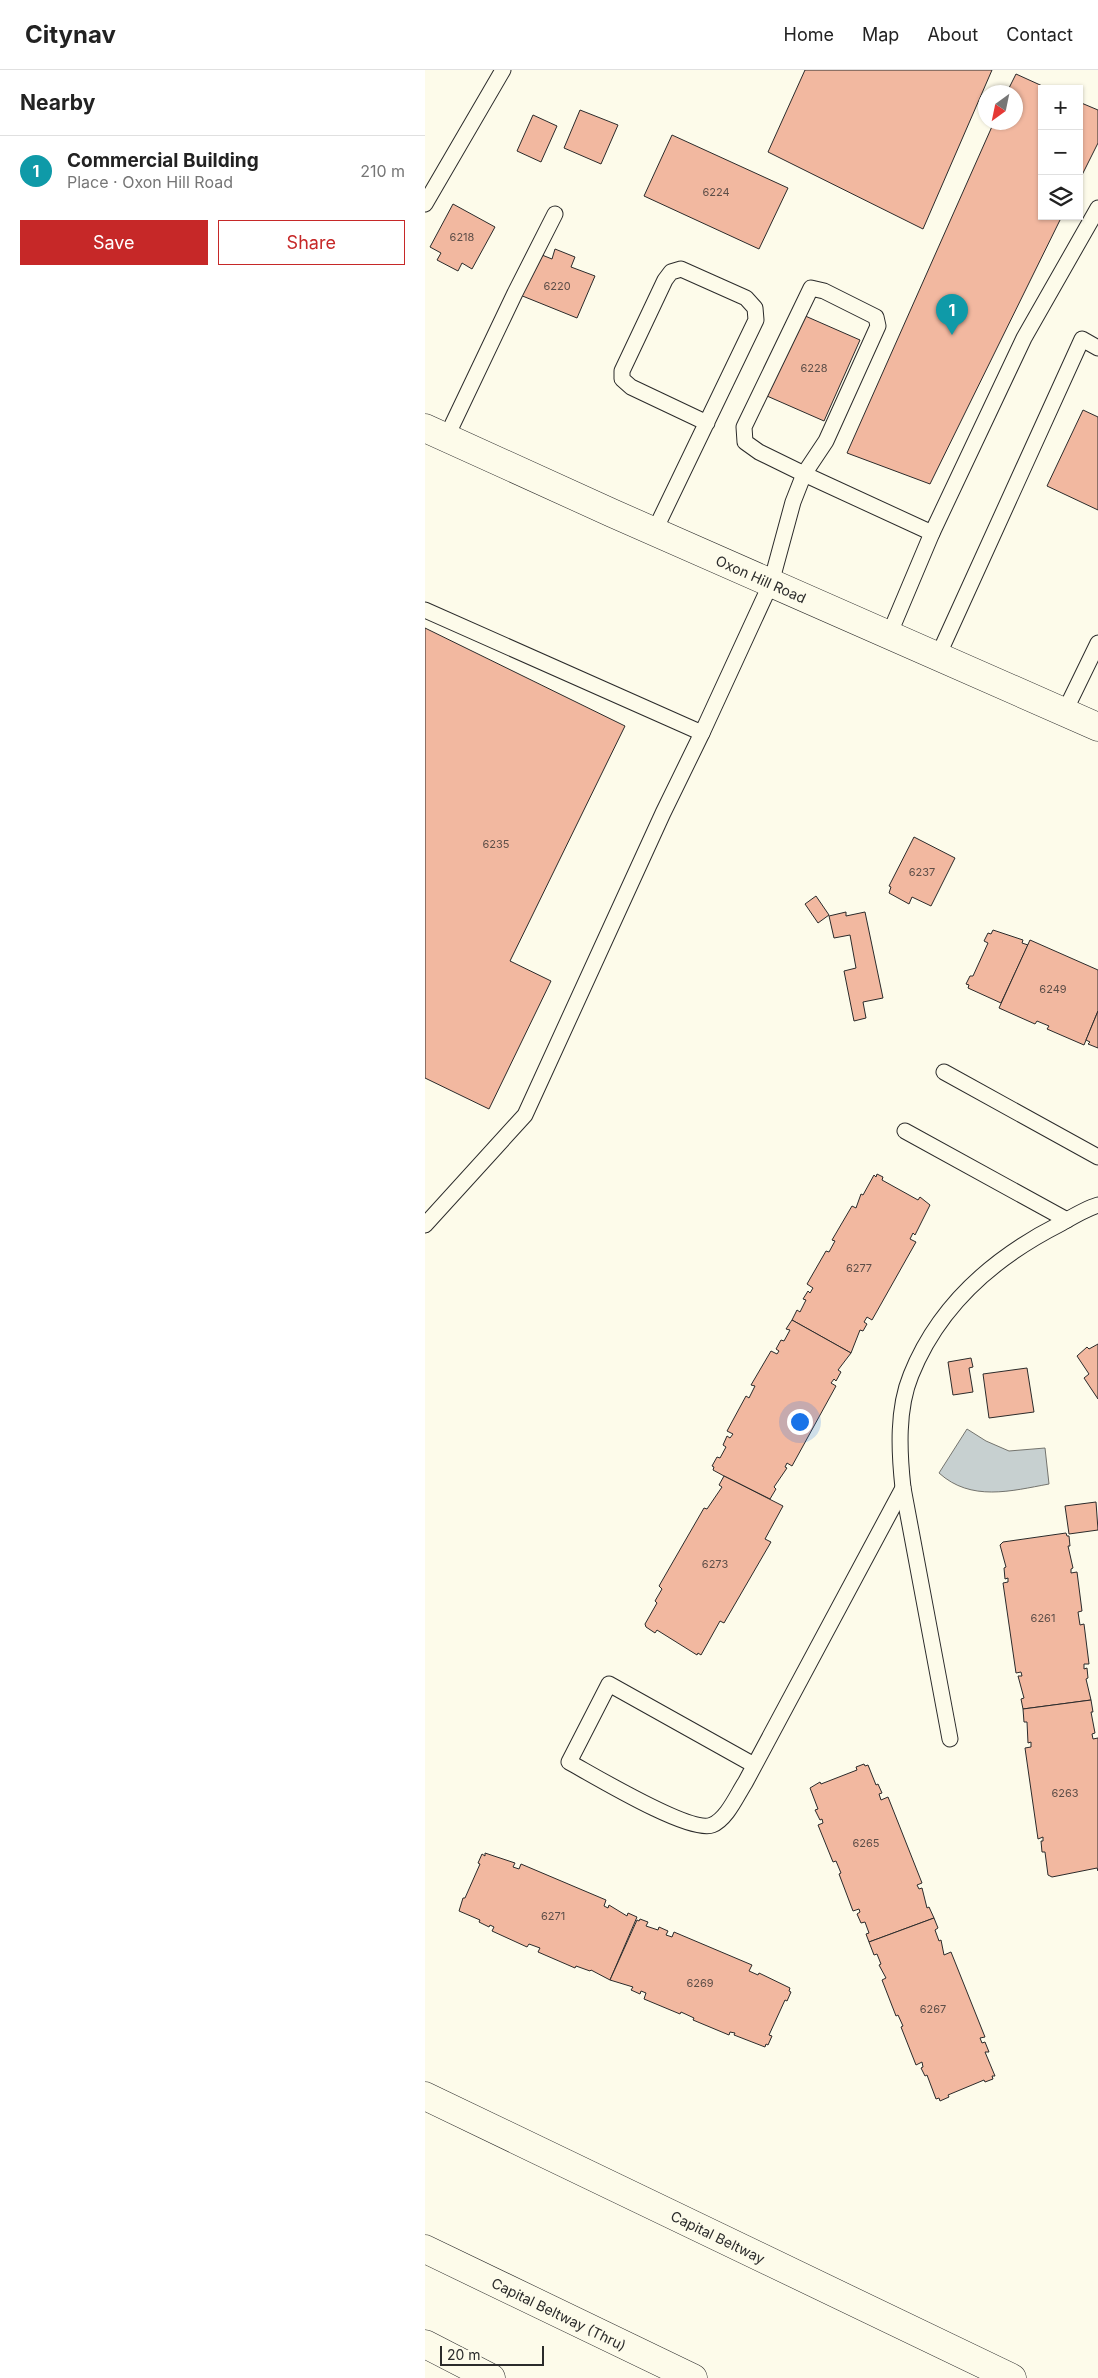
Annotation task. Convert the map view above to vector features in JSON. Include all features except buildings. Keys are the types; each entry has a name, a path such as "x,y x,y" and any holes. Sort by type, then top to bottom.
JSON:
{"main road":[{"name":"Oxon Hill Road","path":"435,433 1098,727"},
{"name":"Capital Beltway","path":"425,2096 1012,2378"},
{"name":"Capital Beltway (Thru)","path":"425,2249 693,2378"},
{"path":"425,2344 491,2378"}],"lane":[{"path":"425,204 503,70"},
{"path":"889,635 932,533 1024,338 1098,208"},
{"path":"435,433 515,293 555,214"},
{"path":"655,532 707,423 756,320 755,308 745,298 681,269 671,272 665,280 622,371 623,379 631,387 707,423"},
{"path":"425,1225 525,1115 771,583 793,502 804,474 826,442 878,326 876,317 824,291 811,288 744,427 745,442 759,452 804,474 932,533"},
{"path":"937,656 1082,340 1098,348"},
{"path":"425,610 702,733"},
{"path":"1064,713 1098,643"},
{"path":"944,1072 1098,1157"},
{"path":"905,1131 1067,1220"},
{"path":"950,1739 903,1488 899,1452 903,1413 911,1376 943,1316 973,1284 1007,1254 1098,1205"},
{"path":"754,1765 609,1684 569,1762 666,1814 695,1826 712,1825 724,1815 754,1765 903,1488"}],"shaded area":[{"path":"967,1429 986,1441 1009,1451 1045,1448 1049,1484 992,1492 964,1488 951,1482 939,1473"}],"place":[{"name":"Commercial Building","path":"952,335"}]}
